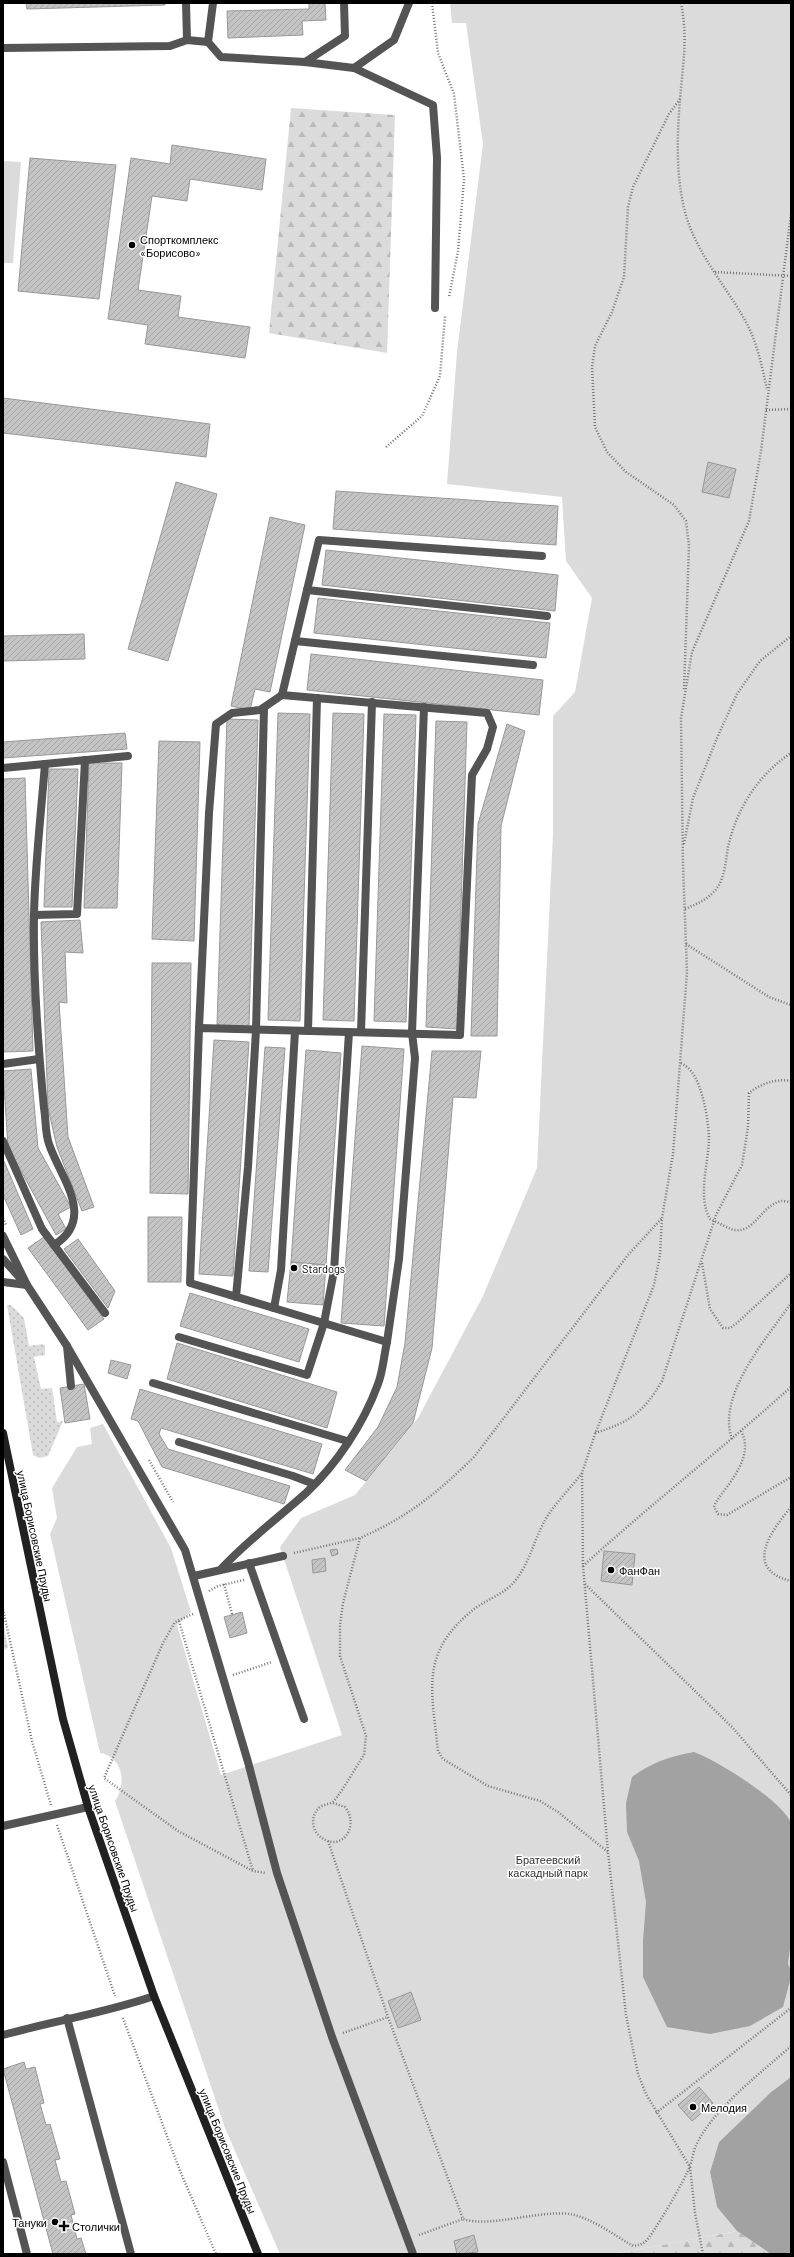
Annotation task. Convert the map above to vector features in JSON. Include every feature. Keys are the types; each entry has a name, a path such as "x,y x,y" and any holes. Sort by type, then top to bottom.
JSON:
{"main road":[{"name":"улица Борисовские Пруды","path":"3,1433 62,1719 88,1807 154,1996 258,2254"}],"street":[{"path":"186,3 187,40"},
{"path":"208,42 213,3"},
{"path":"305,62 345,36 344,3"},
{"path":"354,68 394,40 409,3"},
{"path":"3,48 170,46 187,40 208,42 221,57 305,62 354,68 433,105 437,158 436,308"},
{"path":"386,1342 190,1283 199,1028 209,813 216,724 232,713 260,710 282,695 319,540 542,556"},
{"path":"307,590 547,616"},
{"path":"295,641 533,665"},
{"path":"199,1028 460,1035 472,775 487,749 493,727 487,713 282,695"},
{"path":"308,1031 317,698"},
{"path":"361,1032 372,702"},
{"path":"222,1568 239,1550 280,1516 314,1484 333,1463 363,1418 379,1383 400,1236 415,1058 412,1034 424,707"},
{"path":"236,1297 248,1167 256,1030 264,708"},
{"path":"3,768 128,756"},
{"path":"34,915 77,914 85,760"},
{"path":"45,764 34,915 39,1059 48,1143 71,1194 74,1214 71,1230 64,1239 54,1245"},
{"path":"274,1308 281,1270 295,1031"},
{"path":"179,1337 307,1376 324,1323 334,1271 349,1032"},
{"path":"3,1064 39,1059"},
{"path":"3,1141 42,1228 105,1312"},
{"path":"3,1236 27,1285 68,1346 127,1446 185,1550 194,1576 202,1610 248,1762 277,1873 332,2037 413,2254"},
{"path":"3,1259 27,1285"},
{"path":"3,1282 27,1285"},
{"path":"68,1346 71,1386"},
{"path":"153,1383 347,1442"},
{"path":"179,1442 293,1476 314,1484"},
{"path":"194,1576 222,1568 283,1556"},
{"path":"249,1563 304,1719"},
{"path":"3,1826 88,1807"},
{"path":"3,2035 67,2018 120,2008 154,1996"},
{"path":"67,2018 131,2254"},
{"path":"3,2162 27,2254"}],"path":[{"path":"681,3 685,21 686,47 680,99 678,154 684,208 696,243 747,324 768,391"},
{"path":"680,99 669,114 633,187 628,207 624,277 612,312 594,346 592,373 595,427 608,452 626,472 674,506 686,521 689,546 684,699"},
{"path":"608,1852 558,1812 540,1802 488,1786 443,1759 438,1751 431,1684 434,1662 441,1644 461,1620 483,1601 514,1583 525,1568 544,1523 582,1473 595,1434 654,1285 660,1255 662,1218 673,1154 688,972 682,849 681,718 692,652 749,521 761,451 791,214"},
{"path":"715,272 791,276"},
{"path":"766,410 791,409"},
{"path":"682,849 693,798 717,738 737,694 760,661 791,636"},
{"path":"685,909 706,900 718,886 734,830 753,788 770,768 791,753"},
{"path":"686,944 769,997 791,1005"},
{"path":"681,1063 692,1070 700,1085 706,1105 709,1138 704,1193 708,1215 714,1221 732,1230 746,1230 772,1205 782,1201 791,1202"},
{"path":"595,1434 630,1420 650,1400 662,1381 692,1286 702,1262 714,1221 740,1171 745,1156 749,1120 749,1093 768,1082 791,1081"},
{"path":"283,1556 360,1538 407,1515 451,1479 474,1456 628,1255 662,1218"},
{"path":"702,1262 710,1309 723,1328 730,1328 737,1323 791,1273"},
{"path":"732,1439 728,1426 742,1376 791,1303"},
{"path":"583,1566 644,1510 732,1439 791,1386"},
{"path":"741,1431 744,1441 742,1462 716,1502 714,1507 718,1514 727,1514 791,1477"},
{"path":"582,1473 584,1584 619,1963 630,2036 638,2074 646,2094 656,2113 690,2167 695,2213 702,2254"},
{"path":"791,1507 770,1535 764,1548 764,1556 771,1569 782,1578 791,1581"},
{"path":"332,1803 364,1755 366,1746 366,1736 340,1656 340,1625 343,1603 360,1538"},
{"path":"209,1597 208,1592 224,1584 254,1577"},
{"path":"224,1584 232,1614"},
{"path":"584,1584 732,1727 791,1795"},
{"path":"3,1609 32,1741 89,1923 180,2171 216,2254"},
{"path":"202,1610 175,1622 163,1643 104,1778 178,1831 259,1874 277,1873"},
{"path":"179,1620 253,1871"},
{"path":"235,1683 233,1674 273,1662"},
{"path":"332,1803 345,1807 351,1818 351,1825 349,1831 340,1840 328,1841 317,1834 313,1823 316,1811 326,1804 332,1803"},
{"path":"328,1841 388,2017 464,2219"},
{"path":"656,2113 791,2008"},
{"path":"332,2037 388,2017"},
{"path":"407,2239 464,2219 480,2221 546,2214 572,2215 588,2220 633,2246 645,2242 690,2167 695,2149 702,2135 723,2109 791,2046"}],"green space":[{"name":"Братеевский каскадный парк","path":"450,3 791,3 791,2077 771,2092 719,2142 710,2172 717,2207 737,2231 613,2254 280,2254 225,2128 115,1801 121,1787 121,1772 114,1760 100,1753 50,1534 57,1518 52,1488 77,1447 92,1444 90,1428 103,1424 171,1548 191,1612 177,1625 221,1775 342,1735 280,1547 301,1518 355,1495 418,1418 483,1296 537,1168 553,834 553,716 575,692 592,598 566,561 562,497 447,484 457,352 483,144 466,23 452,23"},
{"path":"291,108 395,115 387,353 269,333"},
{"path":"3,161 21,162 13,263 3,263"},
{"path":"7,1305 11,1305 24,1318 29,1346 43,1344 45,1346 45,1355 34,1357 41,1389 52,1388 57,1422 63,1421 48,1456 39,1458 33,1455"},
{"path":"3,1621 8,1648 3,1650"},
{"path":"737,2231 771,2254 613,2254"}],"shaded area":[{"path":"694,1752 733,1772 748,1782 775,1803 791,1823 791,1940 788,1964 791,1970 791,1977 783,2007 750,2026 710,2034 667,2027 643,1977 643,1941 646,1902 639,1861 627,1832 626,1803 632,1777 661,1761"},
{"path":"791,2077 791,2254 771,2254 737,2231 717,2207 710,2172 719,2142 771,2092"}],"building":[{"path":"26,3 165,3 165,5 27,9"},
{"path":"309,3 325,3 326,20 302,21 303,35 228,38 227,11 309,9"},
{"name":"Спорткомплекс «Борисово»","path":"172,145 266,159 262,190 190,179 187,201 152,196 138,290 181,296 178,317 250,327 245,358 145,344 148,325 108,319 131,158 170,164"},
{"path":"30,158 116,165 99,299 18,291"},
{"path":"3,398 210,424 206,457 3,433"},
{"path":"708,462 736,469 729,498 702,492"},
{"path":"176,482 217,494 168,661 128,649"},
{"path":"336,491 558,506 556,545 333,529"},
{"path":"270,517 305,525 270,692 255,689 250,710 231,706"},
{"path":"326,550 558,575 555,611 322,585"},
{"path":"318,598 550,623 546,658 314,633"},
{"path":"84,634 85,659 3,661 3,636"},
{"path":"311,654 543,680 539,715 307,690"},
{"path":"278,713 310,714 300,1021 268,1020"},
{"path":"333,713 364,714 354,1021 323,1020"},
{"path":"384,714 416,715 406,1022 374,1021"},
{"path":"227,719 258,720 249,1026 217,1025"},
{"path":"436,721 467,722 457,1029 426,1027"},
{"path":"507,724 525,731 501,826 497,1036 471,1036 478,824"},
{"path":"125,733 127,749 3,758 3,742"},
{"path":"159,741 200,742 194,941 152,939"},
{"path":"89,763 122,763 117,908 84,908"},
{"path":"49,769 78,769 72,907 44,907"},
{"path":"25,778 33,1051 3,1052 3,779"},
{"path":"80,920 83,953 65,952 67,1003 59,1002 68,1137 94,1207 82,1211 57,1147 48,1108 41,922"},
{"path":"152,963 191,963 188,1194 150,1193"},
{"path":"214,1040 249,1042 233,1276 199,1274"},
{"path":"362,1046 404,1049 384,1326 341,1323"},
{"path":"265,1047 285,1048 268,1272 249,1271"},
{"path":"306,1050 341,1053 326,1265 291,1262"},
{"path":"432,1051 481,1051 476,1098 453,1097 432,1348 413,1423 366,1481 345,1470 378,1427 397,1387 405,1343"},
{"path":"31,1069 38,1148 71,1207 58,1214 66,1229 56,1235 8,1147 3,1071"},
{"path":"3,1159 33,1229 21,1235 3,1195"},
{"path":"148,1217 182,1217 181,1282 148,1282"},
{"path":"44,1237 104,1319 88,1330 28,1248"},
{"path":"78,1239 115,1291 108,1308 64,1249"},
{"path":"291,1262 326,1265 323,1305 287,1302"},
{"path":"190,1293 309,1329 299,1362 180,1326"},
{"path":"177,1343 337,1392 327,1428 167,1379"},
{"path":"111,1360 131,1365 127,1379 108,1373"},
{"path":"84,1384 90,1419 65,1423 60,1388"},
{"path":"140,1389 322,1444 313,1474 161,1428 159,1434 168,1449 290,1486 284,1504 162,1467 138,1421 131,1419"},
{"path":"337,1549 338,1554 332,1556 330,1550"},
{"path":"604,1551 635,1554 632,1585 601,1581"},
{"path":"325,1558 326,1571 313,1573 312,1560"},
{"path":"242,1612 247,1633 230,1638 224,1617"},
{"path":"411,1992 421,2020 398,2028 388,2001"},
{"path":"24,2062 26,2069 35,2067 44,2103 40,2104 46,2125 50,2124 60,2159 55,2160 61,2182 66,2181 75,2214 71,2215 77,2239 81,2238 86,2254 53,2254 3,2069"},
{"path":"699,2087 713,2103 692,2121 678,2105"},
{"path":"474,2235 478,2252 457,2254 454,2241"}],"place":[{"name":"Спорткомплекс «Борисово»","path":"132,245"},
{"name":"Stardogs","path":"294,1268"},
{"name":"ФанФан","path":"611,1570"},
{"name":"Мелодия","path":"693,2107"},
{"name":"Тануки","path":"55,2222"},
{"name":"Столички","path":"64,2226"}]}
